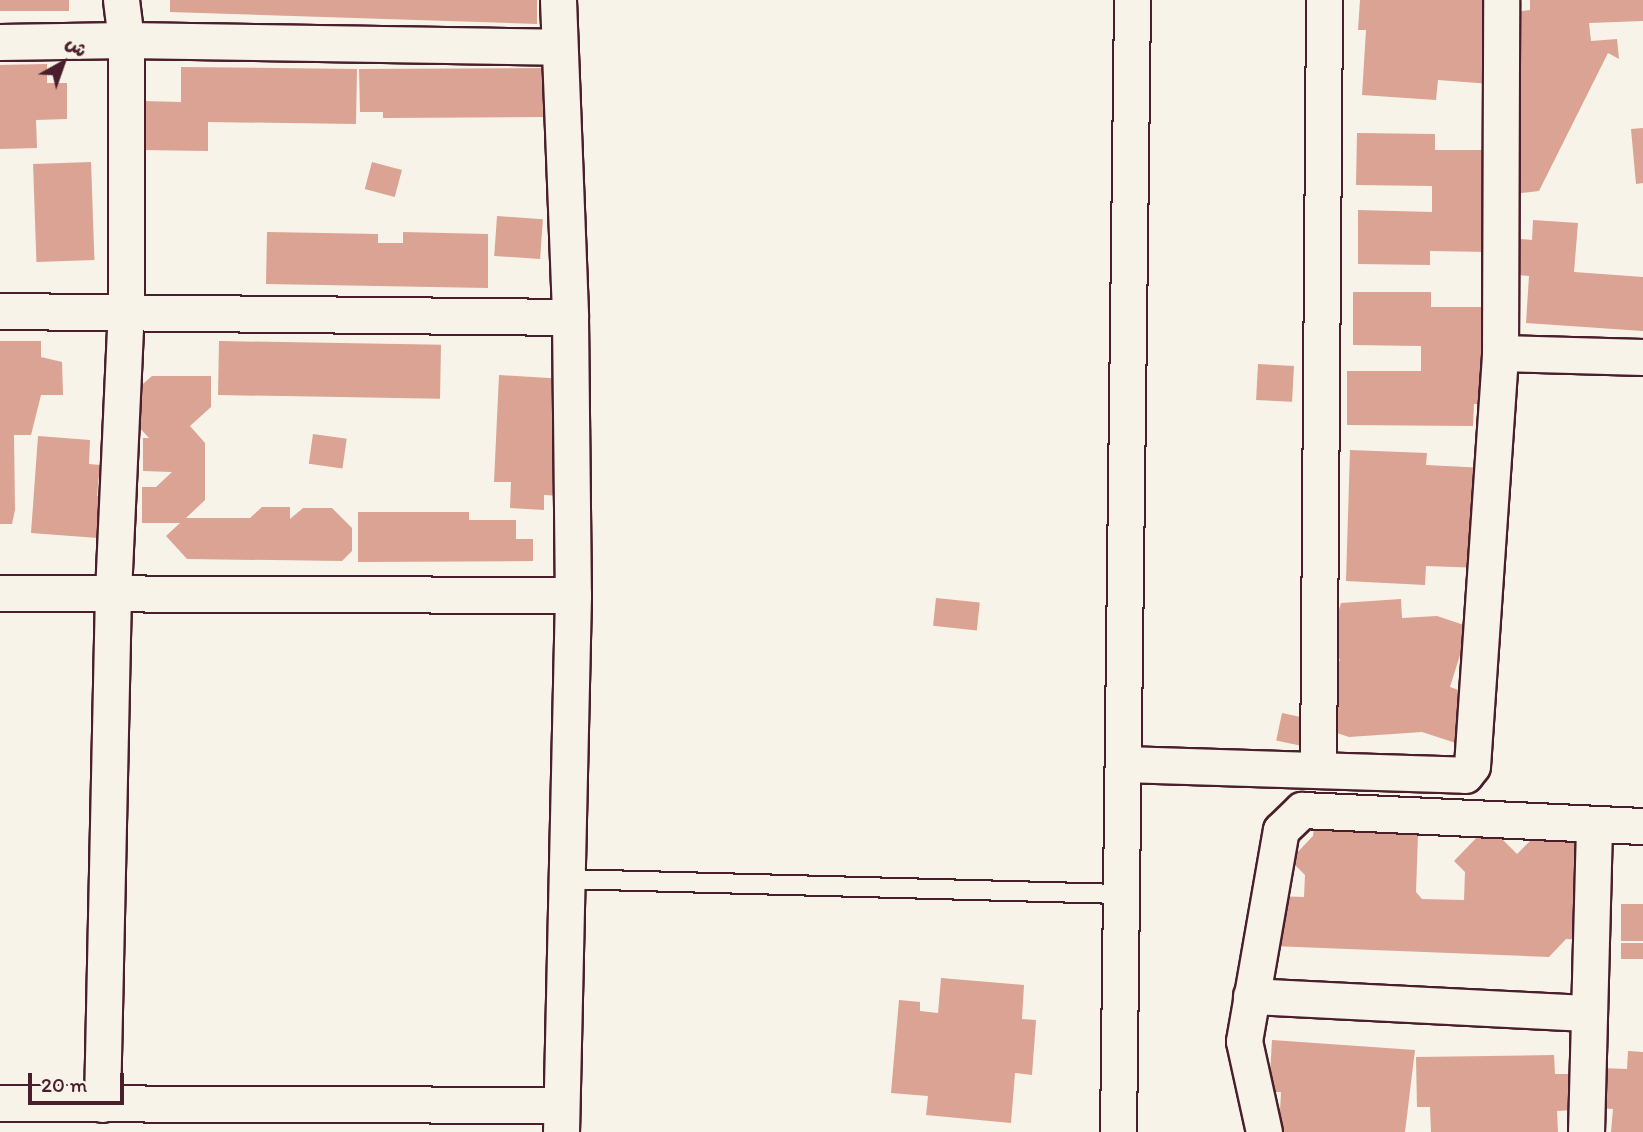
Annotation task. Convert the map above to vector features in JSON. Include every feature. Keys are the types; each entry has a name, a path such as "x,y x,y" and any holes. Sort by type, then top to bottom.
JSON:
{"street":[{"path":"102,1104 113,593 126,312 126,40 121,0"},
{"path":"0,1103 102,1104 314,1118 561,1119 573,595 570,317 558,0"},
{"path":"1118,1132 1132,0"},
{"path":"1318,770 1324,0"},
{"path":"1123,764 1465,775 1472,766 1500,353 1501,0"},
{"path":"0,41 126,40 558,47"},
{"path":"0,311 570,317"},
{"path":"1500,353 1643,357"},
{"path":"0,593 573,595"},
{"path":"1264,1132 1244,1041 1281,830 1303,810 1643,826"},
{"path":"1586,1132 1594,825"},
{"path":"1251,996 1589,1013"}],"lane":[{"path":"566,879 1121,894"}],"building":[{"path":"0,0 69,0 69,11 0,11"},
{"path":"170,0 537,0 537,24 170,12"},
{"path":"1360,0 1497,0 1491,84 1438,80 1436,100 1362,95 1366,30 1358,30"},
{"path":"1530,0 1643,0 1643,21 1589,23 1591,41 1617,39 1619,59 1608,53 1539,191 1521,193 1503,13 1530,10"},
{"path":"47,64 47,83 67,83 67,119 36,120 37,148 0,149 0,65"},
{"path":"181,67 357,69 356,124 208,122 208,151 141,150 142,101 181,102"},
{"path":"544,68 544,117 383,118 383,112 360,112 359,69"},
{"path":"1643,128 1643,183 1636,184 1631,129"},
{"path":"1357,133 1435,134 1435,150 1492,150 1491,252 1430,251 1430,265 1358,264 1358,210 1432,212 1432,186 1356,185"},
{"path":"91,162 94,260 36,262 33,164"},
{"path":"372,162 402,170 395,197 365,189"},
{"path":"497,216 543,219 540,259 494,256"},
{"path":"1533,220 1578,223 1574,272 1643,277 1643,331 1526,323 1529,276 1506,274 1509,238 1532,240"},
{"path":"267,232 378,234 378,243 403,243 403,232 488,234 488,288 266,284"},
{"path":"1353,292 1431,292 1431,307 1484,307 1484,404 1474,404 1473,426 1347,425 1347,371 1421,371 1421,346 1353,345"},
{"path":"0,341 41,341 41,357 62,362 63,395 41,395 31,435 14,435 15,510 12,524 0,524"},
{"path":"219,341 441,345 440,399 218,395"},
{"path":"1258,364 1294,366 1292,402 1256,400"},
{"path":"499,375 565,379 561,496 544,495 544,510 510,508 511,482 494,482"},
{"path":"152,376 211,376 211,407 190,426 205,443 205,500 186,518 250,518 262,507 290,507 290,519 303,508 332,508 352,528 352,551 342,561 187,559 166,536 180,523 142,523 142,487 156,487 172,472 143,471 143,438 149,438 137,425 137,389"},
{"path":"313,434 347,439 342,468 309,464"},
{"path":"38,436 90,440 89,464 100,465 97,496 101,496 98,538 31,533"},
{"path":"1350,450 1427,453 1426,465 1486,468 1482,568 1426,566 1425,585 1346,581"},
{"path":"358,512 469,512 469,520 516,520 516,539 533,539 533,561 358,562"},
{"path":"936,598 980,603 977,630 933,626"},
{"path":"1401,599 1402,618 1437,616 1464,625 1465,639 1450,687 1467,693 1462,745 1422,732 1349,737 1325,729 1324,708 1340,659 1325,655 1341,603"},
{"path":"1282,713 1311,719 1306,747 1276,740"},
{"path":"1314,828 1418,835 1416,892 1422,899 1464,900 1465,872 1454,861 1481,833 1496,833 1517,854 1537,834 1575,835 1573,897 1587,910 1586,940 1566,939 1549,957 1272,946 1272,896 1304,897 1305,875 1290,860 1313,836"},
{"path":"1621,904 1643,904 1643,941 1621,941"},
{"path":"1621,943 1643,943 1643,959 1621,959"},
{"path":"941,978 1024,985 1022,1019 1036,1020 1032,1075 1015,1073 1011,1123 926,1115 928,1096 891,1093 899,1000 920,1002 920,1011 938,1013"},
{"path":"1272,1040 1415,1050 1405,1132 1279,1132 1281,1092 1269,1092"},
{"path":"1628,1051 1643,1052 1643,1132 1611,1132 1613,1109 1599,1108 1601,1068 1627,1069"},
{"path":"1554,1055 1555,1074 1575,1074 1575,1110 1557,1111 1558,1132 1431,1132 1430,1107 1417,1107 1416,1057"}]}
